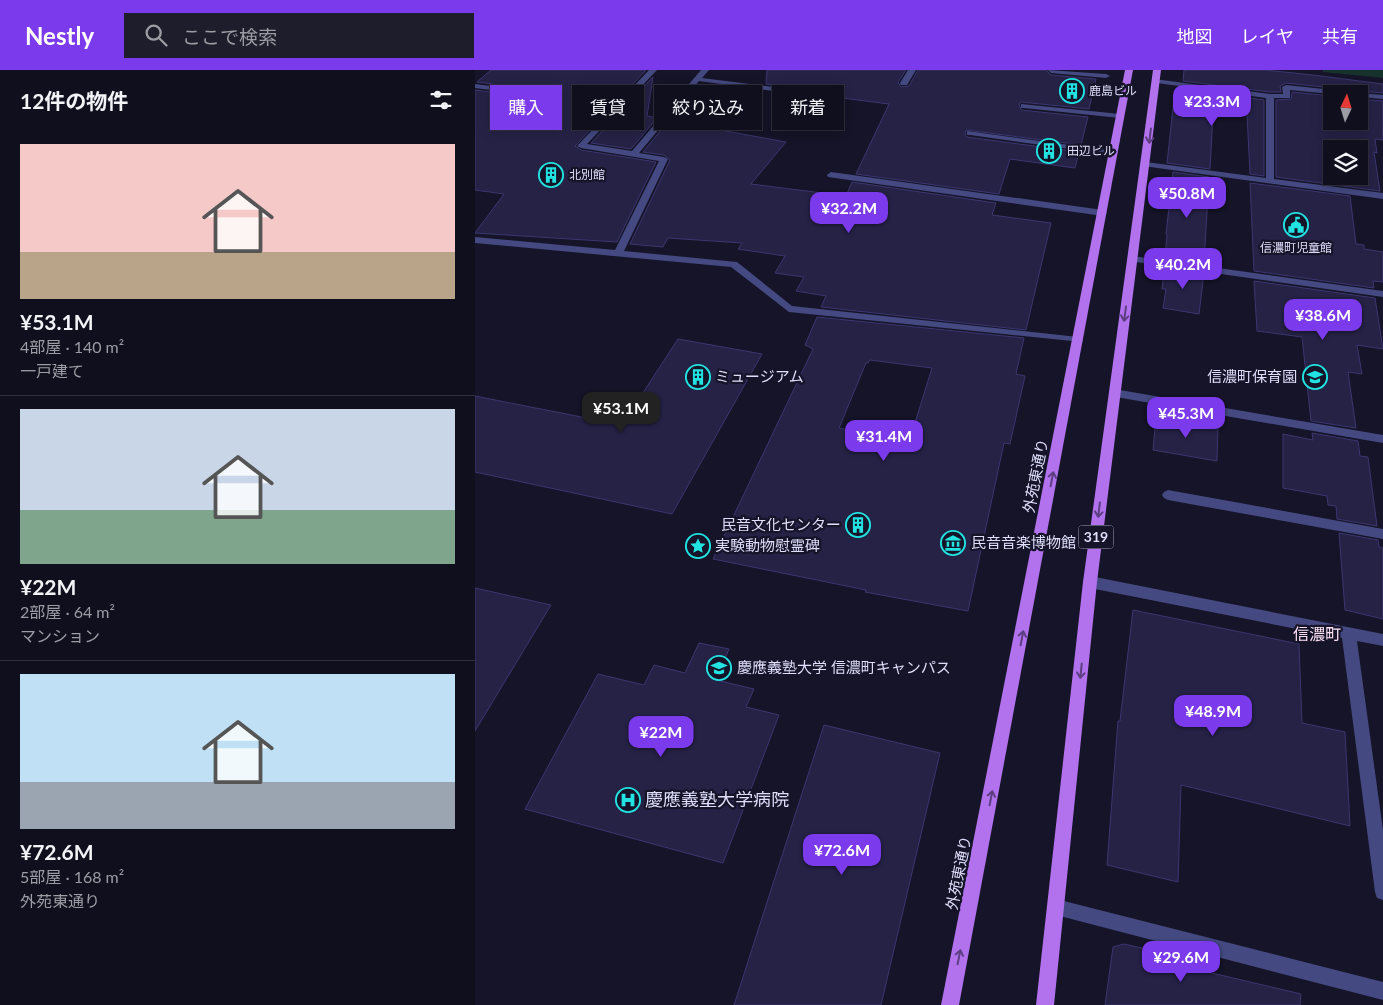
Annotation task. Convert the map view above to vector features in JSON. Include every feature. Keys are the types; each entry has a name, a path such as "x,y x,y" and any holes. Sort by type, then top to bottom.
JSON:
{"main road":[{"name":"外苑東通り","path":"950,1005 1129,70"},
{"name":"319","path":"1045,1005 1113,393 1157,75"}],"street":[{"path":"618,253 664,159 581,146 653,70"},
{"path":"692,85 705,70"},
{"path":"904,83 912,70"},
{"path":"1051,70 1105,76"},
{"path":"1157,75 1270,96 1287,96 1286,87 1323,91"},
{"path":"697,79 772,89"},
{"path":"475,86 490,88"},
{"path":"1270,96 1270,181"},
{"path":"1368,96 1383,97"},
{"path":"1024,106 1121,116"},
{"path":"633,155 655,130"},
{"path":"970,134 1114,153"},
{"path":"1146,164 1383,196"},
{"path":"831,175 1103,213"},
{"path":"475,240 733,264 789,309 1078,340"},
{"path":"1132,259 1383,294"},
{"path":"1113,393 1383,440"},
{"path":"1168,495 1383,534"},
{"path":"1091,582 1383,640"},
{"path":"1347,633 1352,650 1383,892"},
{"path":"1056,907 1383,991"}],"green space":[{"path":"1323,70 1383,70 1383,78 1323,72"}],"building":[{"path":"491,70 646,70 632,85 572,85 572,130 590,130 575,146 581,150 656,162 617,242 475,233 504,194 475,190 475,90 490,92 490,130 562,130 562,85 500,85 477,82"},
{"path":"767,70 906,70 898,82 901,87 909,86 918,70 1046,70 1051,75 1096,79 1089,109 1021,102 1019,104 1021,110 1088,117 1081,145 966,130 965,135 967,137 1079,152 1075,168 1010,159 999,194 856,174 889,104 844,98 844,85 766,84"},
{"path":"1184,70 1265,70 1383,84 1383,93 1368,92 1368,85 1323,85 1323,87 1286,83 1280,86 1281,92 1270,92 1183,81"},
{"path":"653,77 647,116 654,117 654,122 631,149 591,143 603,130 644,130 644,87"},
{"path":"1182,88 1264,100 1264,176 1250,174 1247,114 1213,114 1210,169 1167,163 1175,90 1182,91"},
{"path":"1292,92 1323,95 1323,130 1368,130 1368,100 1383,101 1383,140 1375,139 1377,153 1374,152 1380,191 1335,185 1368,185 1368,140 1323,140 1323,183 1276,177 1276,100 1291,99"},
{"path":"661,130 720,130 786,142 751,184 846,196 852,182 996,203 992,215 1051,223 1026,330 821,307 826,296 796,291 804,277 775,273 785,256 738,249 742,243 668,238 663,247 630,244 670,160 664,155 643,152"},
{"path":"1173,172 1209,177 1204,264 1165,259"},
{"path":"1250,183 1350,196 1356,244 1364,245 1364,249 1383,252 1383,282 1373,281 1374,288 1254,271"},
{"path":"1164,268 1204,273 1199,314 1163,308 1166,289 1162,289"},
{"path":"1254,281 1375,298 1383,349 1357,345 1362,374 1348,372 1356,428 1311,421 1302,337 1257,331"},
{"path":"817,317 1024,338 1016,374 1025,376 1010,444 1004,443 968,611 865,592 866,590 713,559 813,349 805,345","holes":["870,360 932,368 909,442 839,428 866,363"]},
{"path":"678,339 762,354 672,514 475,472 475,396 622,425"},
{"path":"1156,417 1218,427 1217,461 1153,450"},
{"path":"1312,433 1358,441 1360,456 1368,457 1377,526 1337,519 1336,506 1328,505 1327,496 1283,488 1283,434 1313,440"},
{"path":"1339,533 1378,540 1379,547 1383,548 1383,619 1345,610"},
{"path":"475,588 551,605 475,731"},
{"path":"1133,610 1299,644 1302,723 1345,732 1350,826 1181,785 1178,882 1107,865 1118,721 1120,721"},
{"path":"699,643 729,649 716,680 754,689 746,707 779,715 723,863 525,809 598,674 644,685 654,665 685,673"},
{"path":"824,725 940,753 881,1005 734,1005"},
{"path":"1124,944 1186,958 1195,969 1301,994 1300,1005 1105,1005 1113,947"}],"place":[{"name":"鹿島ビル","path":"1072,91"},
{"name":"田辺ビル","path":"1049,151"},
{"name":"北別館","path":"551,175"},
{"name":"信濃町児童館","path":"1296,225"},
{"name":"ミュージアム","path":"698,377"},
{"name":"信濃町保育園","path":"1315,377"},
{"name":"民音文化センター","path":"858,525"},
{"name":"民音音楽博物館","path":"953,543"},
{"name":"実験動物慰霊碑","path":"698,546"},
{"name":"慶應義塾大学 信濃町キャンパス","path":"719,668"},
{"name":"慶應義塾大学病院","path":"628,800"}],"district":[{"name":"信濃町","path":"1317,634"}]}
